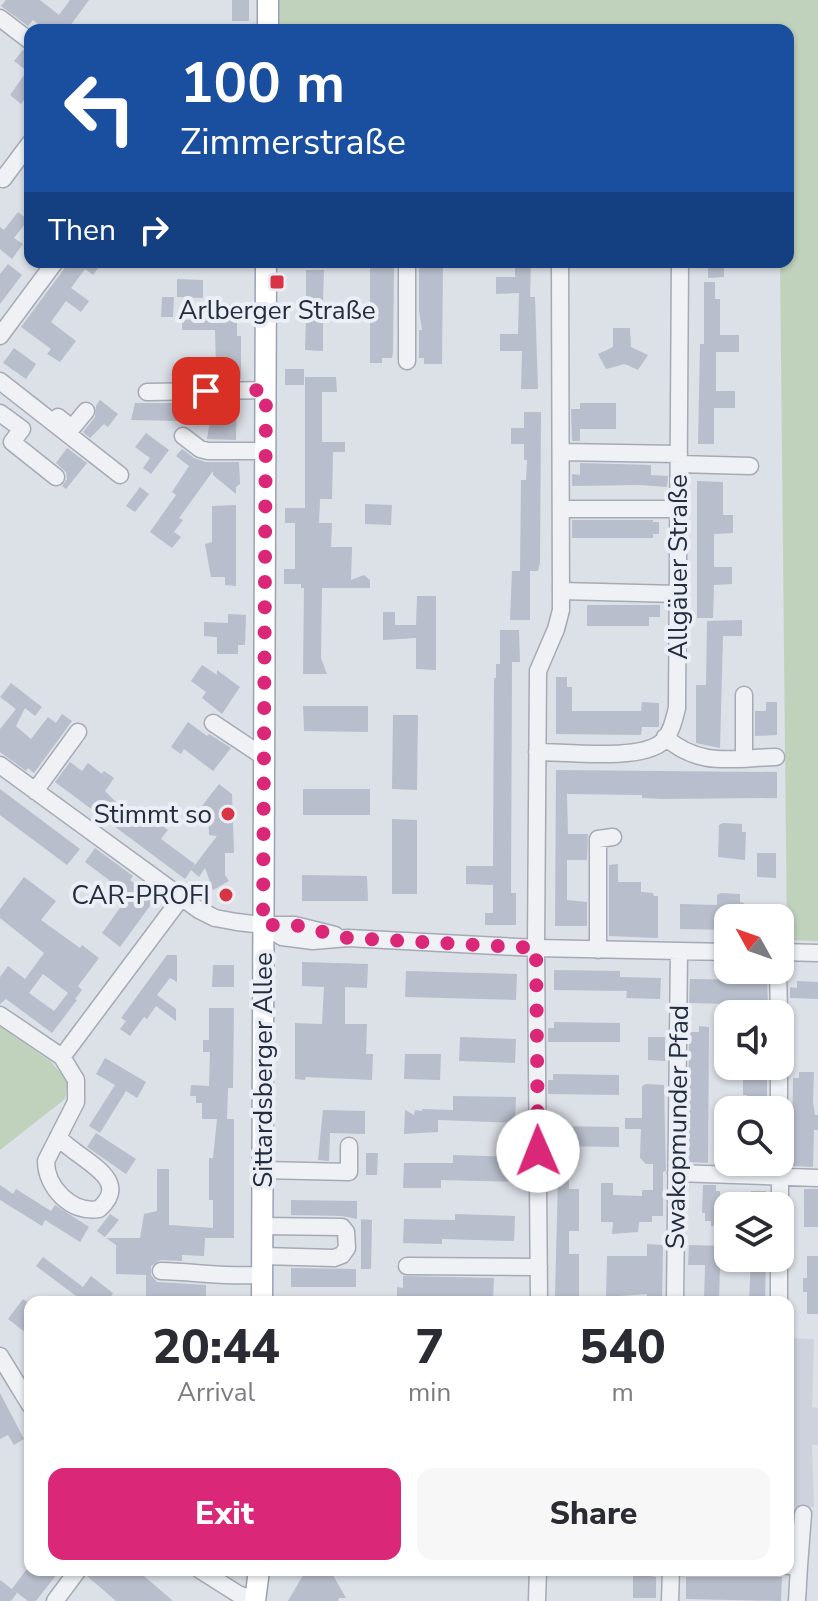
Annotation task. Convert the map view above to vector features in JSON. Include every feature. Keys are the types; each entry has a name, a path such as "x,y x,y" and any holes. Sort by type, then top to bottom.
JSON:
{"main road":[{"path":"268,0 268,24"},
{"name":"Sittardsberger Allee","path":"262,1296 266,268"},
{"path":"255,1601 258,1576"}],"street":[{"path":"0,18 24,36"},
{"path":"3,179 24,151"},
{"path":"0,336 51,268"},
{"path":"407,268 407,361"},
{"path":"539,1296 536,948 538,671 561,612 560,268"},
{"name":"Allgäuer Straße","path":"665,737 672,727 677,708 680,268"},
{"path":"0,373 72,428 86,411"},
{"path":"0,381 120,475"},
{"path":"147,392 266,390"},
{"path":"0,413 22,429 12,442 56,477"},
{"path":"183,436 200,449 208,451 265,451"},
{"path":"561,452 750,466"},
{"path":"561,509 678,509"},
{"path":"561,591 678,594"},
{"path":"744,695 744,758"},
{"path":"213,723 264,757"},
{"path":"35,791 78,732"},
{"path":"537,752 650,750 665,737 681,751 706,759 776,757"},
{"path":"0,765 181,898 215,918 263,925 293,940 348,938 536,948 714,952"},
{"path":"598,950 598,839 613,837"},
{"path":"62,1057 181,898"},
{"name":"Swakopmunder Pfad","path":"675,1296 679,951"},
{"path":"794,952 818,953"},
{"path":"0,1015 62,1057 76,1080 76,1102 58,1137 46,1161 50,1185 82,1209 99,1209 109,1197 110,1182 105,1174 72,1152 58,1137"},
{"path":"263,1170 349,1172 349,1146"},
{"path":"676,1173 714,1172"},
{"path":"794,1173 818,1178"},
{"path":"161,1271 204,1272 214,1276 262,1266 334,1258 342,1255 347,1248 346,1232 342,1227 262,1226"},
{"path":"407,1266 539,1267"},
{"path":"779,1272 779,1296"},
{"path":"0,1356 24,1395"},
{"path":"797,1601 794,1566 803,1514"},
{"path":"55,1601 74,1576"},
{"path":"210,1576 255,1601"},
{"path":"537,1601 538,1576"},
{"path":"670,1601 671,1576"}],"shaded area":[{"path":"794,1338 814,1339 812,1407 818,1408 818,1445 812,1445 814,1507 794,1507"}],"green space":[{"path":"276,0 818,0 818,941 794,940 794,904 787,904 780,268 794,268 794,24 276,24"},
{"path":"0,1026 50,1061 68,1081 65,1099 0,1150"}],"building":[{"path":"6,0 40,0 59,15 70,0 89,0 71,24 38,24 33,20 25,24 1,6"},
{"path":"232,0 249,0 249,21 232,21"},
{"path":"23,50 24,51 24,69 14,61"},
{"path":"24,75 24,100 21,104 10,95"},
{"path":"18,212 24,217 24,225 14,238 23,244 12,259 0,249 0,227 4,230"},
{"path":"8,264 22,275 0,304 0,274"},
{"path":"98,268 93,275 85,269 71,288 89,301 81,312 66,301 51,322 76,341 60,362 47,354 51,349 21,327 64,269"},
{"path":"370,268 394,268 392,358 382,358 382,363 370,363"},
{"path":"419,268 443,268 442,364 424,364 424,358 419,358 419,330 422,330"},
{"path":"515,268 531,268 530,297 535,297 538,389 521,389 522,351 500,351 500,334 518,334 519,293 496,294 496,277 515,277"},
{"path":"708,268 724,268 724,277 708,278"},
{"path":"306,270 324,270 323,300 306,300"},
{"path":"177,279 203,280 203,298 177,297"},
{"path":"704,282 715,282 715,299 720,299 720,335 739,335 739,352 716,352 716,391 735,391 735,408 714,408 714,444 698,444"},
{"path":"162,297 174,297 173,317 161,317"},
{"path":"212,304 237,304 241,379 200,379 200,368 216,368 215,330 182,330 182,320 211,318"},
{"path":"306,320 323,320 323,351 305,350"},
{"path":"613,328 630,328 631,347 648,355 638,370 625,364 606,369 598,354 613,347"},
{"path":"14,348 36,364 26,379 3,363"},
{"path":"285,369 304,369 304,385 285,385"},
{"path":"305,377 336,377 337,392 322,392 322,442 345,442 345,452 333,452 332,499 320,499 319,523 332,523 331,547 352,547 351,580 364,575 370,580 370,588 322,588 321,658 327,674 303,674 304,588 301,584 284,584 284,569 295,569 295,523 285,523 285,508 305,508"},
{"path":"100,400 118,414 108,427 104,424 90,438 83,432 95,417"},
{"path":"218,402 237,402 236,440 207,439 210,421 217,421"},
{"path":"135,403 174,403 174,407 182,407 182,421 131,420"},
{"path":"580,403 616,403 616,429 580,429 580,441 572,441 571,409 580,409"},
{"path":"524,412 541,412 540,563 538,571 530,571 530,620 510,620 512,571 520,571 521,480 526,480 527,460 524,460 524,444 511,444 511,428 524,428"},
{"path":"146,433 169,450 151,474 143,468 150,458 135,447"},
{"path":"67,448 87,463 66,489 62,486 67,479 66,472 56,463"},
{"path":"182,449 205,462 239,462 240,484 236,487 236,494 213,475 213,471 179,518 183,520 174,532 181,537 172,548 150,532 176,495 172,492 189,466 176,456"},
{"path":"580,463 651,465 651,475 668,476 667,487 572,486 572,474 580,475"},
{"path":"697,481 723,482 723,515 733,515 733,533 714,534 714,567 732,567 732,584 714,585 713,618 697,618"},
{"path":"140,487 149,494 135,512 126,506"},
{"path":"365,504 392,505 391,525 365,524"},
{"path":"236,505 236,586 225,585 225,577 211,577 205,544 212,542 212,506"},
{"path":"572,520 653,520 659,522 659,534 653,534 653,538 572,538"},
{"path":"417,596 436,596 436,670 416,669 416,638 383,640 383,612 395,612 395,625 416,625"},
{"path":"587,605 660,605 660,617 649,617 649,626 587,626"},
{"path":"228,614 246,615 245,645 238,645 238,654 217,654 217,637 204,636 204,622 228,623"},
{"path":"742,620 742,636 723,636 720,748 696,743 696,685 706,685 707,621"},
{"path":"500,630 519,630 520,662 512,662 511,893 516,893 516,925 485,925 485,913 493,913 493,885 466,884 466,866 493,866 494,678 496,664 500,664"},
{"path":"202,665 217,675 217,670 240,687 222,714 202,698 206,692 191,681"},
{"path":"556,677 567,677 567,687 572,687 572,711 641,711 642,702 659,703 659,727 642,727 641,735 556,734"},
{"path":"11,683 42,707 35,716 25,708 16,726 31,739 48,717 56,723 62,714 72,721 34,773 28,768 26,771 0,752 0,729 16,709 0,697"},
{"path":"766,702 777,702 777,735 755,736 755,711 766,711"},
{"path":"303,706 368,706 368,732 304,731"},
{"path":"393,715 418,715 417,790 392,789"},
{"path":"188,722 231,748 213,771 184,749 181,754 171,747"},
{"path":"70,762 82,771 88,763 102,774 104,771 114,778 105,791 117,803 115,806 139,824 147,814 168,830 161,839 195,864 185,879 55,782"},
{"path":"556,770 777,772 777,798 663,799 642,798 642,795 567,794 568,834 588,834 587,860 567,860 567,900 587,902 587,926 555,926"},
{"path":"219,784 232,794 234,853 225,853 225,875 229,881 213,890 205,868 199,877 191,870 217,836 209,835 208,811 198,811"},
{"path":"0,789 80,849 67,865 0,815"},
{"path":"303,789 370,789 370,815 303,815"},
{"path":"392,819 417,820 417,894 392,894"},
{"path":"742,824 742,832 746,832 745,860 718,857 719,825"},
{"path":"95,848 133,876 130,880 155,899 120,947 102,933 127,898 85,862"},
{"path":"757,853 776,853 776,878 757,877"},
{"path":"618,864 618,882 641,882 641,892 658,896 658,938 609,936 609,865"},
{"path":"302,875 367,876 368,901 302,901"},
{"path":"24,877 56,901 41,920 99,958 78,986 82,990 77,1000 52,1033 6,999 0,1004 0,977 8,966 25,979 44,953 0,918 0,909","holes":["43,974 68,993 54,1011 29,993"]},
{"path":"740,894 740,902 744,904 717,904 717,895"},
{"path":"680,904 714,905 714,930 680,929"},
{"path":"167,955 177,955 177,982 170,978 157,995 176,1009 176,1021 156,1006 130,1036 120,1029 126,1021 121,1018"},
{"path":"302,962 368,964 367,988 345,987 345,1024 367,1024 366,1054 373,1054 372,1080 295,1079 295,1023 322,1024 324,987 302,986"},
{"path":"213,965 234,965 234,987 212,987"},
{"path":"554,970 620,971 620,977 661,978 660,999 626,998 627,991 554,990"},
{"path":"406,971 517,974 516,1000 405,997"},
{"path":"690,979 714,979 714,984 767,984 768,1000 689,1003"},
{"path":"797,981 818,982 818,999 790,998 790,987 797,988"},
{"path":"209,1008 234,1008 233,1088 228,1088 227,1119 234,1119 234,1238 205,1238 204,1256 182,1255 182,1261 161,1260 151,1266 151,1275 157,1282 206,1285 206,1296 146,1296 146,1275 116,1274 116,1245 106,1238 140,1238 144,1214 157,1211 157,1169 169,1169 169,1225 213,1228 209,1158 213,1158 217,1119 202,1119 202,1103 196,1103 196,1096 190,1096 191,1085 209,1086 210,1052 203,1052 203,1040 209,1040"},
{"path":"554,1022 620,1023 620,1042 548,1042 548,1028 554,1028"},
{"path":"699,1026 709,1027 708,1163 688,1162 689,1032 699,1032"},
{"path":"460,1037 516,1039 515,1063 459,1061"},
{"path":"648,1037 665,1037 665,1061 648,1060"},
{"path":"405,1054 441,1054 440,1080 404,1079"},
{"path":"105,1058 146,1082 137,1098 126,1091 100,1133 89,1126 115,1085 96,1074"},
{"path":"799,1072 814,1072 813,1102 815,1115 818,1115 818,1130 814,1130 813,1167 794,1166 793,1080 799,1078"},
{"path":"553,1074 619,1075 619,1095 548,1094 548,1080 553,1080"},
{"path":"743,1080 767,1080 767,1096 743,1095"},
{"path":"664,1085 666,1171 663,1172 663,1216 652,1216 652,1222 639,1222 638,1232 612,1234 613,1222 601,1222 601,1183 613,1183 613,1195 642,1196 642,1190 653,1190 653,1164 646,1164 640,1158 641,1129 625,1129 625,1118 642,1118 642,1086"},
{"path":"453,1096 516,1097 515,1123 438,1120 438,1132 404,1134 405,1110 414,1115 415,1110 422,1109 453,1110"},
{"path":"323,1110 365,1111 365,1134 330,1133 329,1161 318,1160"},
{"path":"553,1126 619,1127 619,1147 553,1146"},
{"path":"96,1133 136,1159 126,1174 87,1147"},
{"path":"366,1153 378,1153 377,1175 366,1175"},
{"path":"453,1155 515,1157 515,1170 523,1170 523,1182 441,1180 441,1188 403,1188 404,1163 453,1163"},
{"path":"558,1177 569,1177 569,1189 579,1189 579,1231 569,1231 569,1254 579,1254 579,1296 555,1296"},
{"path":"0,1185 13,1194 16,1189 51,1211 55,1205 89,1227 80,1242 45,1220 42,1226 0,1200"},
{"path":"703,1185 716,1185 716,1191 720,1192 714,1192 714,1226 711,1226 711,1221 705,1221 705,1213 702,1213"},
{"path":"804,1189 818,1189 818,1227 804,1227"},
{"path":"291,1200 357,1201 357,1219 291,1215"},
{"path":"110,1214 119,1220 105,1237 97,1231"},
{"path":"455,1214 515,1216 514,1241 442,1239 442,1244 403,1243 404,1219 455,1220"},
{"path":"361,1219 372,1220 371,1269 361,1269"},
{"path":"647,1244 663,1245 662,1296 606,1296 607,1256 647,1256"},
{"path":"689,1245 714,1246 714,1272 720,1272 719,1296 704,1296 705,1265 688,1265"},
{"path":"807,1256 818,1256 818,1314 807,1314 807,1292 803,1292 803,1278 807,1278"},
{"path":"43,1257 83,1287 91,1276 113,1293 111,1296 76,1296 36,1266"},
{"path":"291,1268 356,1269 356,1287 291,1287"},
{"path":"750,1272 766,1272 765,1296 749,1296"},
{"path":"403,1276 494,1278 493,1296 397,1296 397,1287 403,1288"},
{"path":"23,1299 24,1300 24,1331 8,1319"},
{"path":"0,1393 24,1439 14,1445 8,1435 0,1439"},
{"path":"24,1573 24,1576 55,1576 36,1601 28,1601 12,1589"},
{"path":"87,1576 144,1576 173,1601 116,1601"},
{"path":"303,1576 333,1576 346,1598 339,1598 338,1601 288,1601"},
{"path":"633,1576 656,1577 656,1598 633,1598"},
{"path":"686,1577 782,1577 781,1601 686,1599"},
{"path":"0,1580 17,1593 11,1601 0,1601"}],"place":[{"name":"Arlberger Straße","path":"277,282"},
{"name":"Stimmt so","path":"228,814"},
{"name":"CAR-PROFI","path":"226,895"}],"route":[{"path":"206,391 266,390 263,925 283,923 348,938 536,948 538,1151"}]}
